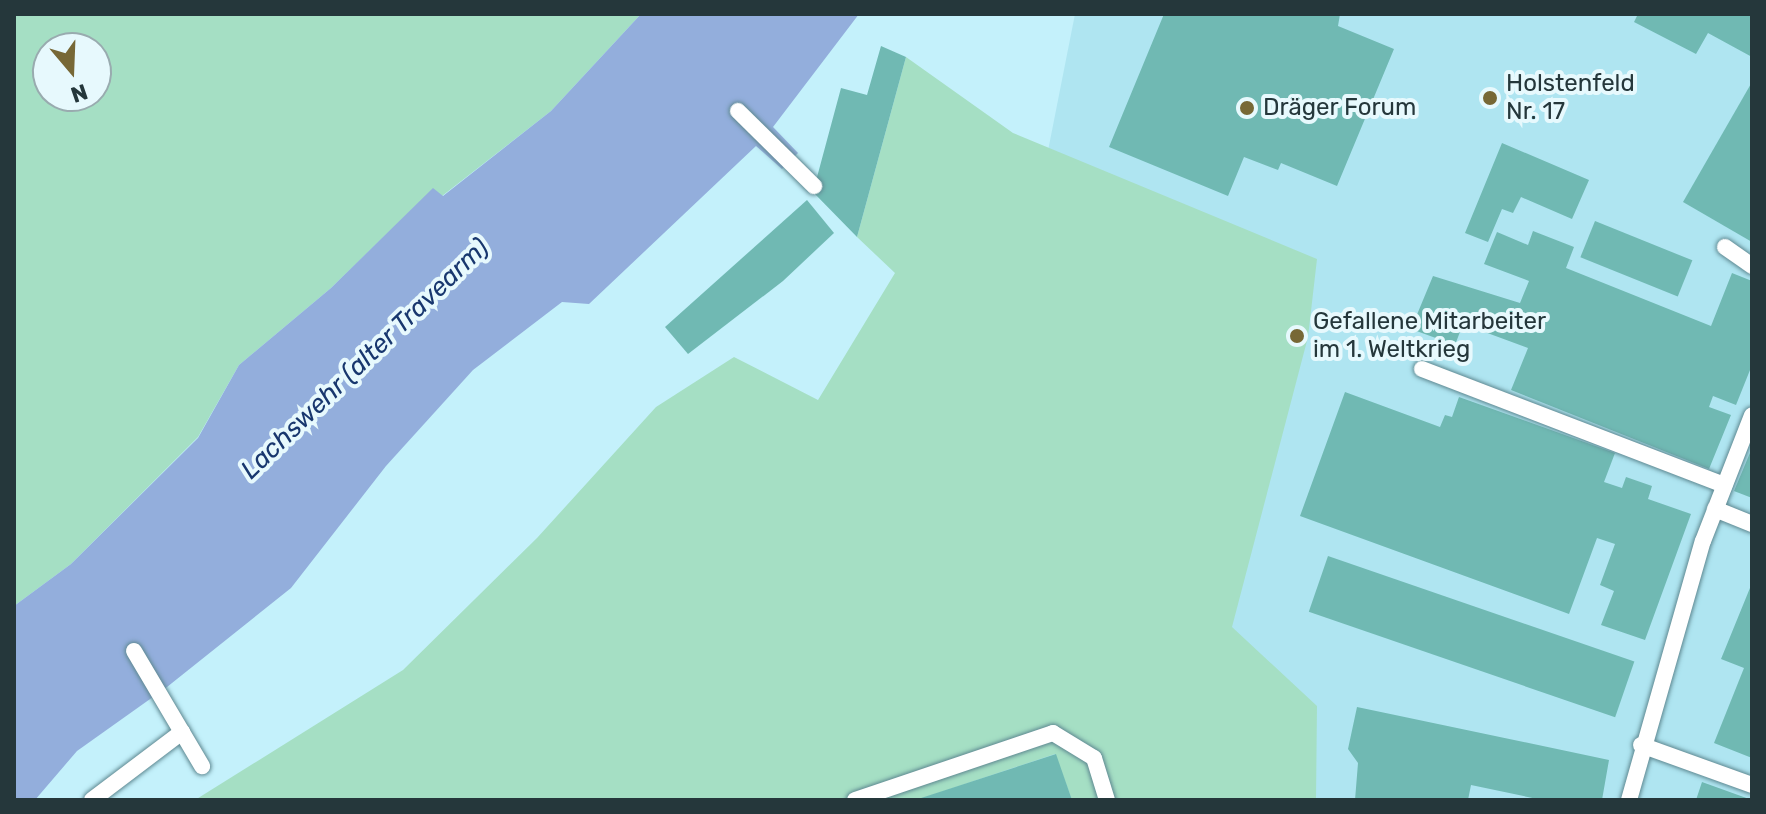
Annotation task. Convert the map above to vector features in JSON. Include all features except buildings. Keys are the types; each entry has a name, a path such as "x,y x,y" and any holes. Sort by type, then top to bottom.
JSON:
{"lane":[{"path":"738,111 814,186"},
{"path":"1725,247 1752,266"},
{"path":"1422,369 1724,485"},
{"path":"1629,800 1641,745 1715,509 1752,415"},
{"path":"1715,509 1752,524"},
{"path":"134,651 202,766"},
{"path":"92,800 182,732"},
{"path":"855,800 1053,733 1094,758 1107,800"},
{"path":"1641,745 1752,785"}],"shaded area":[{"path":"1075,14 1752,14 1752,800 518,800 1044,171"}],"green space":[{"path":"14,14 641,14 551,111 442,196 433,189 331,288 239,365 198,437 71,564 14,606"},
{"path":"906,57 1013,133 1317,259 1308,337 1232,627 1317,706 1316,800 1072,800 1055,754 917,800 195,800 403,670 537,538 656,407 734,357 818,400 895,273 857,237"}],"water":[{"name":"Lachswehr (alter Travearm)","path":"641,14 859,14 773,127 798,153 782,169 756,146 589,304 562,302 473,370 386,466 291,588 167,687 77,751 35,800 14,800 14,606 71,564 198,438 239,365 331,288 433,188 443,196 551,111"}],"place":[{"name":"Holstenfeld Nr. 17","path":"1490,98"},
{"name":"Dräger Forum","path":"1247,108"},
{"name":"Gefallene Mitarbeiter im 1. Weltkrieg","path":"1297,336"}]}
